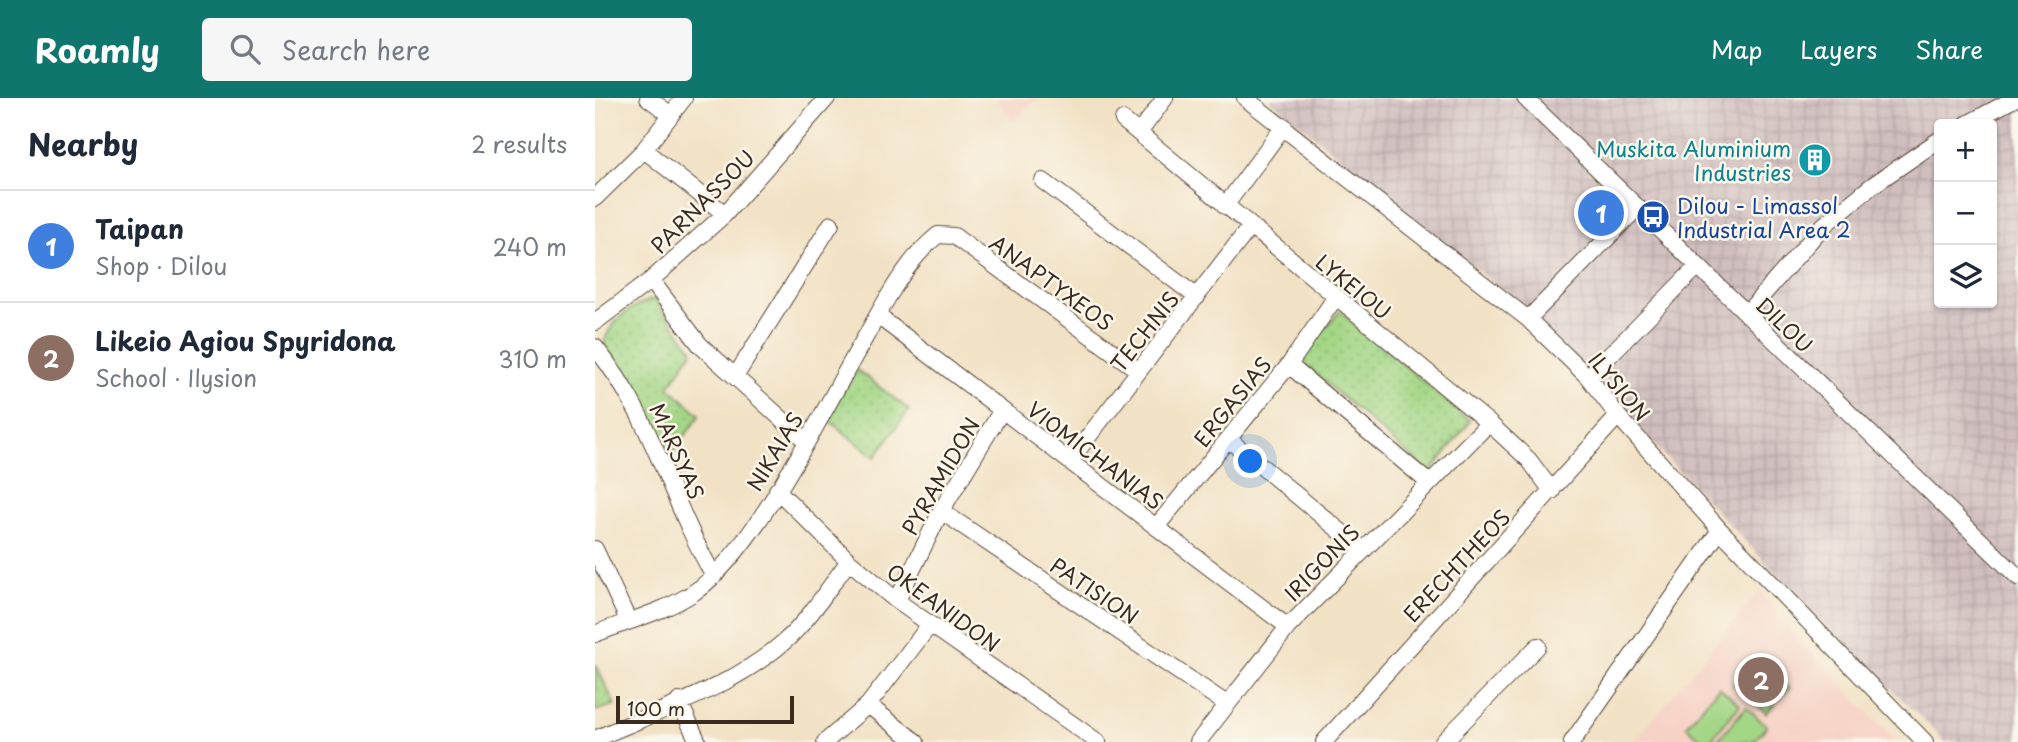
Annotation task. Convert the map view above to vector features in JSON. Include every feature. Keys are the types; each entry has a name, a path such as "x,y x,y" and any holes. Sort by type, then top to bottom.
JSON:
{"street":[{"path":"648,98 671,115"},
{"path":"599,187 644,150 684,98"},
{"name":"PARNASSOU","path":"595,322 651,280 725,214 827,98"},
{"path":"1139,133 1165,98"},
{"name":"ILYSION","path":"1245,98 1528,319 1588,377 1618,416 1720,530 1925,742"},
{"name":"DILOU","path":"1525,98 2018,577"},
{"path":"1976,119 2016,98"},
{"name":"LYKEIOU","path":"1123,120 1489,423 1529,460 1552,491"},
{"path":"1225,206 1284,126"},
{"path":"1746,314 1823,226 1873,185 1934,143"},
{"path":"644,150 725,214"},
{"path":"1043,181 1197,298"},
{"path":"1528,319 1637,207"},
{"path":"735,377 831,224"},
{"name":"TECHNIS","path":"1071,459 1250,227"},
{"name":"NIKAIAS","path":"595,635 692,593 730,559 777,490 878,316 923,247 938,235"},
{"name":"ANAPTYXEOS","path":"938,235 954,236 1139,371"},
{"path":"1588,377 1697,266"},
{"path":"651,280 700,345 805,440"},
{"name":"ERGASIAS","path":"1156,527 1289,366 1335,298"},
{"name":"VIOMICHANIAS","path":"878,316 1071,459 1289,627"},
{"name":"MARSYAS","path":"595,347 617,374 647,427 696,545 714,576"},
{"path":"1289,366 1428,482"},
{"name":"PYRAMIDON","path":"897,601 941,512 1002,410"},
{"name":"ERECHTHEOS","path":"1324,742 1618,416"},
{"name":"IRIGONIS","path":"1198,742 1225,703 1289,627 1428,482 1489,423"},
{"path":"1228,439 1362,550"},
{"name":"OKEANIDON","path":"777,490 849,561 897,601 1098,742"},
{"name":"PATISION","path":"941,512 1225,703"},
{"path":"1572,742 1720,530"},
{"path":"595,549 628,621"},
{"path":"595,739 734,678 760,662 788,638 849,561"},
{"path":"825,742 868,705 929,625"},
{"path":"1443,742 1538,646"},
{"path":"679,701 698,742"},
{"path":"868,705 916,742"}],"shaded area":[{"path":"995,98 1038,98 1013,122"},
{"path":"1268,98 2018,98 2018,742 1946,742 1816,616 1531,314"},
{"path":"1761,590 1785,625 1896,742 1633,742"}],"green space":[{"path":"654,299 693,350 669,387 700,415 669,458 650,414 604,344 616,321 637,306"},
{"path":"1340,311 1470,421 1430,473 1298,359"},
{"path":"856,369 909,410 875,457 827,419"},
{"path":"1757,659 1768,670 1744,695 1733,684"},
{"path":"595,664 615,705 595,711"},
{"path":"1778,678 1790,688 1766,713 1755,703"},
{"path":"1719,687 1740,705 1709,742 1705,742 1686,726"},
{"path":"1746,707 1767,726 1753,742 1716,742"}],"place":[{"name":"Muskita Aluminium Industries","path":"1815,160"},
{"name":"Taipan","path":"1601,213"},
{"name":"Dilou - Limassol Industrial Area 2","path":"1653,217"},
{"name":"Likeio Agiou Spyridona","path":"1761,680"}]}
